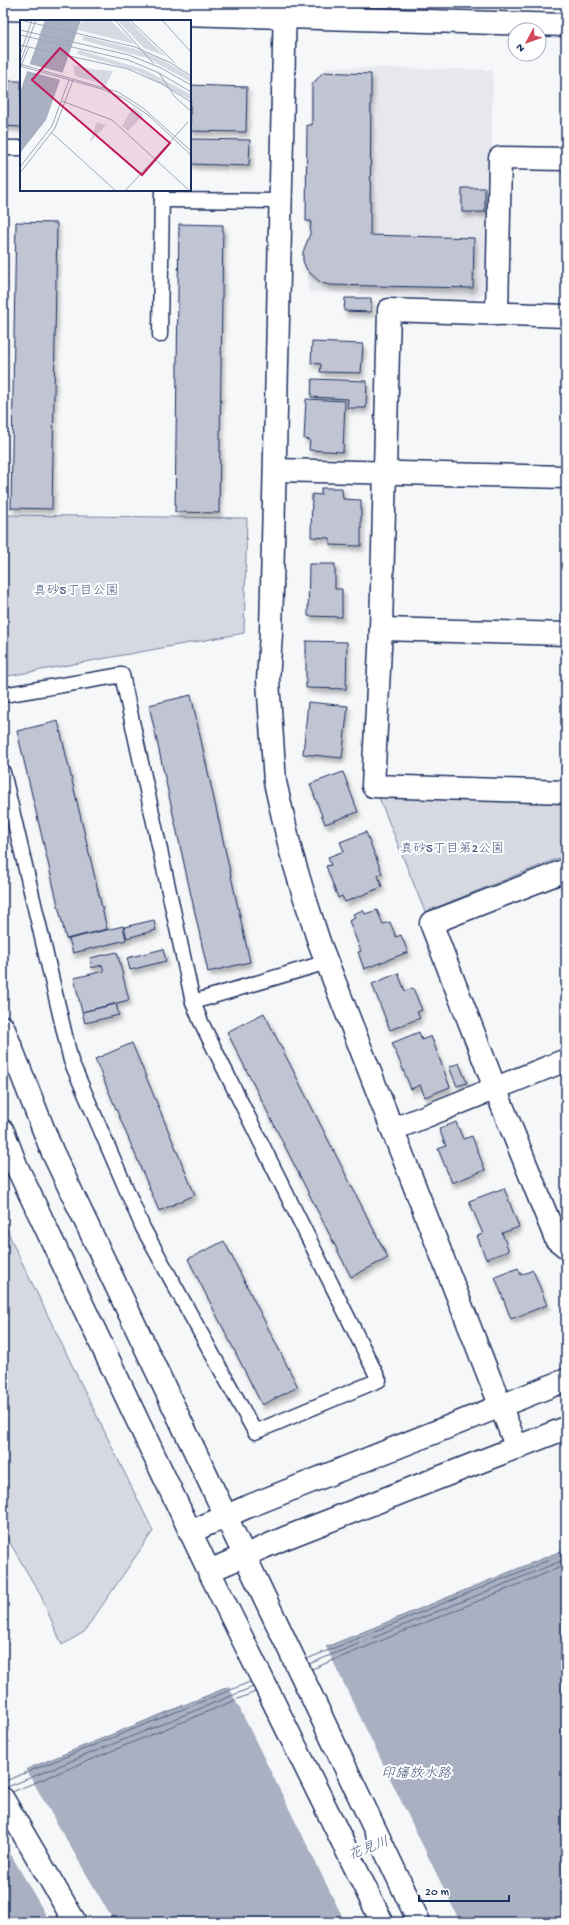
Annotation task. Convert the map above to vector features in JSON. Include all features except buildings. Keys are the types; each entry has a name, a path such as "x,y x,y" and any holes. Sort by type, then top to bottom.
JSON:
{"main road":[{"path":"3,9 284,9 566,25"},
{"path":"284,9 275,470 271,633 268,682 275,782 290,852 328,962 517,1448"},
{"path":"497,314 500,158 566,160"},
{"path":"566,316 389,310 381,629 373,786 566,792"},
{"path":"275,470 566,477"},
{"path":"381,629 566,634"},
{"path":"566,870 431,923 494,1088 556,1239 566,1247"},
{"path":"3,1027 52,1151 419,1922"},
{"path":"394,1129 566,1060"},
{"path":"3,1131 16,1166 190,1532 382,1922"},
{"path":"190,1532 226,1516 566,1380"},
{"path":"209,1571 243,1555 566,1428"},
{"path":"3,1798 75,1922"}],"lane":[{"path":"3,148 20,148"},
{"path":"160,335 162,195 281,201"},
{"path":"3,695 122,675 193,1002 201,1022 379,1380 255,1432 143,1228 70,1061 3,772"},
{"path":"193,1002 328,962"}],"shaded area":[{"path":"329,67 493,70 489,290 474,300 308,292 310,84"}],"green space":[{"name":"真砂5丁目公園","path":"3,515 247,518 244,633 3,677"},
{"name":"真砂5丁目第2公園","path":"378,795 566,801 566,855 425,912"},
{"path":"3,1219 13,1244 153,1531 84,1632 62,1645 41,1596 3,1531"}],"water":[{"name":"印旛放水路","path":"566,1549 566,1922 3,1922 3,1779"}],"pier":[{"path":"325,1645 460,1922 345,1922 228,1685"},
{"path":"25,1768 114,1922 50,1922 3,1841 3,1777"}],"water label":[{"name":"花見川","path":"368,1847"}]}
